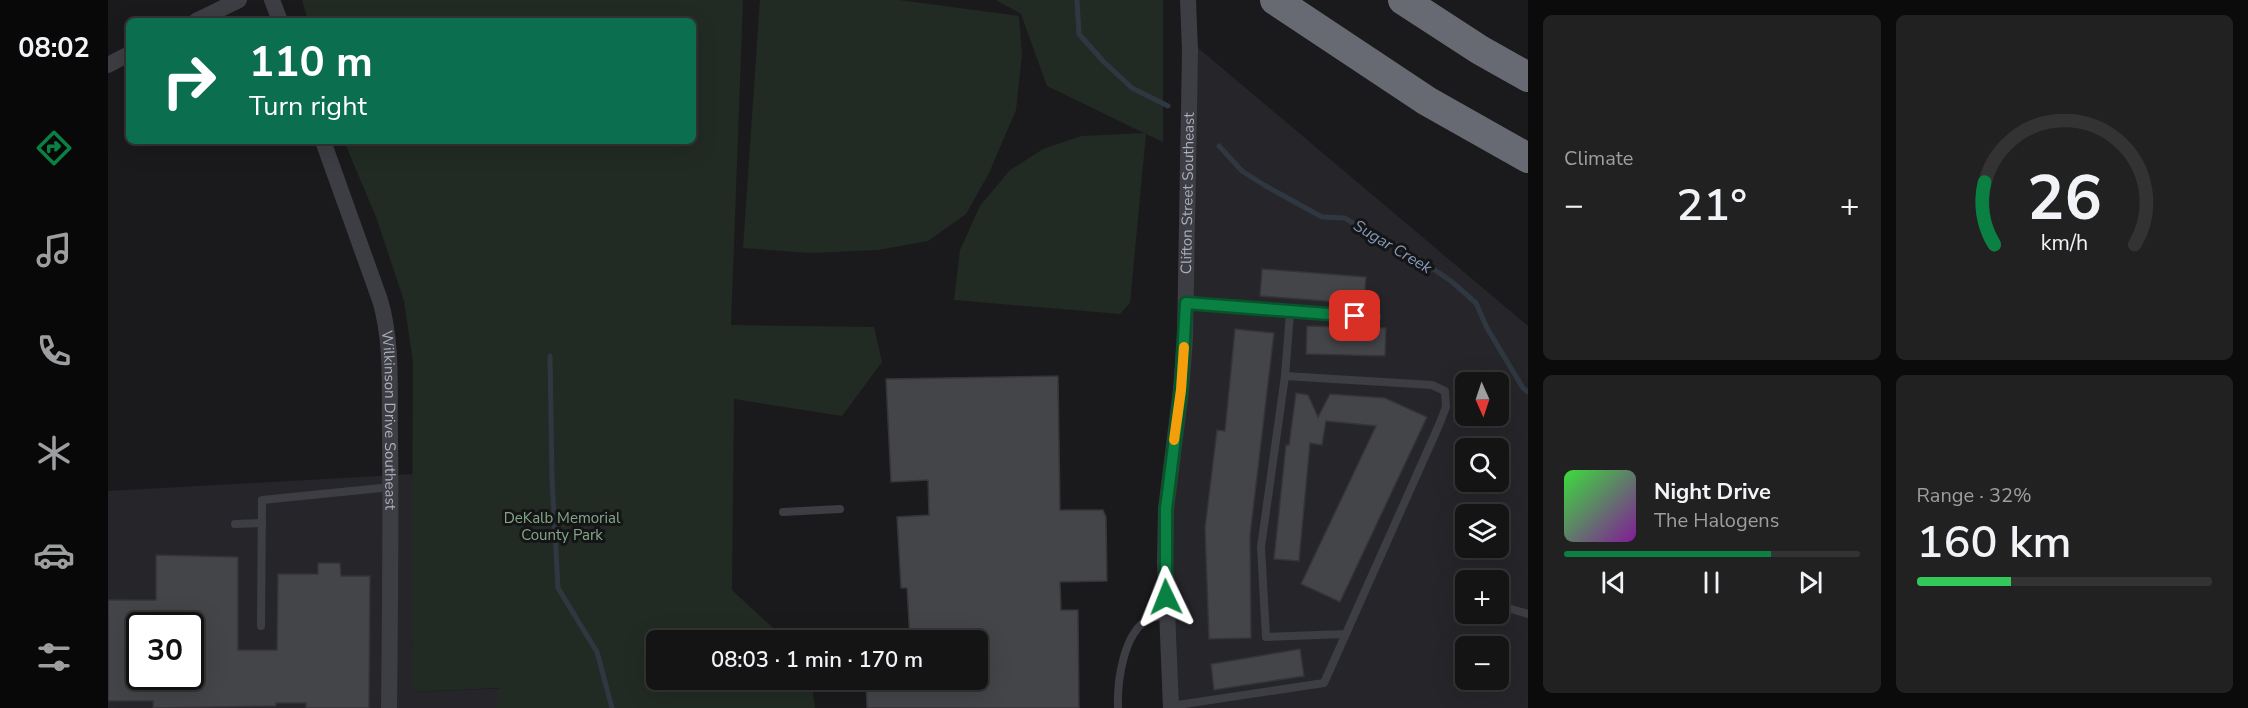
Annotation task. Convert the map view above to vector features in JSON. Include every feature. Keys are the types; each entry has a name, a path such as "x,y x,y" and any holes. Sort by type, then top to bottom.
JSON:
{"highway":[{"path":"1275,0 1427,101 1528,158"},
{"path":"1403,0 1480,50 1528,77"}],"street":[{"path":"202,18 239,0"},
{"path":"272,0 279,18"},
{"name":"Clifton Street Southeast","path":"1171,707 1165,562 1166,509 1181,390 1186,303 1190,50 1188,0"},
{"path":"108,65 126,56"},
{"name":"Wilkinson Drive Southeast","path":"324,144 384,315 389,372 391,487 389,708"}],"lane":[{"path":"1186,303 1290,313 1377,318"},
{"path":"1290,313 1285,376 1261,547 1266,636 1346,634"},
{"path":"1171,707 1324,683 1446,407 1445,391 1432,385 1285,376"},
{"path":"261,626 262,500 391,487"},
{"path":"783,512 840,509"},
{"path":"235,524 262,523"},
{"path":"1509,608 1528,614"},
{"path":"1118,708 1119,671 1130,639 1148,620 1167,615"}],"shaded area":[{"path":"1184,36 1528,326 1528,708 1173,708 1170,519 1186,332"},
{"path":"414,474 411,692 646,682 646,690 709,690 724,708 108,708 108,491"}],"green space":[{"name":"DeKalb Memorial County Park","path":"302,0 743,0 731,325 874,327 882,362 842,416 734,399 732,590 775,630 646,630 646,690 812,690 815,708 496,708 499,688 411,692 413,362 404,301 376,217 345,144 696,144 696,18 307,18"},
{"path":"760,0 899,0 1019,16 1022,55 1016,110 989,173 966,214 928,241 878,250 811,253 743,248"},
{"path":"996,0 1163,0 1163,142 1146,134 1130,303 1120,314 954,300 960,250 980,206 1010,170 1043,149 1081,136 1144,133 1047,86 1021,14"}],"building":[{"path":"1262,269 1366,277 1364,304 1260,296"},
{"path":"1307,326 1386,328 1385,356 1306,354"},
{"path":"1235,329 1274,333 1250,536 1251,638 1209,639 1205,528 1217,430 1225,431"},
{"path":"1058,376 1060,510 1103,510 1106,517 1107,581 1060,582 1061,610 1078,610 1079,708 867,708 866,690 988,690 988,630 909,630 907,588 901,588 897,517 929,515 928,480 891,482 886,379"},
{"path":"1296,393 1308,395 1318,417 1330,394 1385,398 1427,417 1340,602 1301,584 1376,426 1326,421 1322,445 1310,443 1299,561 1274,559 1286,445 1289,445"},
{"path":"156,555 238,557 238,650 277,650 278,574 318,574 318,563 340,563 341,576 370,576 369,708 306,708 306,703 276,703 276,706 153,708 153,701 108,701 108,600 156,600"},
{"path":"1300,649 1304,676 1214,690 1211,664"}],"waterway":[{"name":"Sugar Creek","path":"1077,0 1079,34 1132,88 1168,106"},
{"name":"Sugar Creek","path":"1219,146 1242,171 1264,185 1322,217 1345,218 1367,232 1401,247 1451,281 1476,303 1487,328 1523,388 1528,392"},
{"path":"550,356 552,478 558,588 597,652 612,708"}],"slow traffic":[{"path":"1174,440 1184,347"}],"route":[{"path":"1166,597 1166,509 1181,390 1186,303 1290,313 1355,316"}]}
